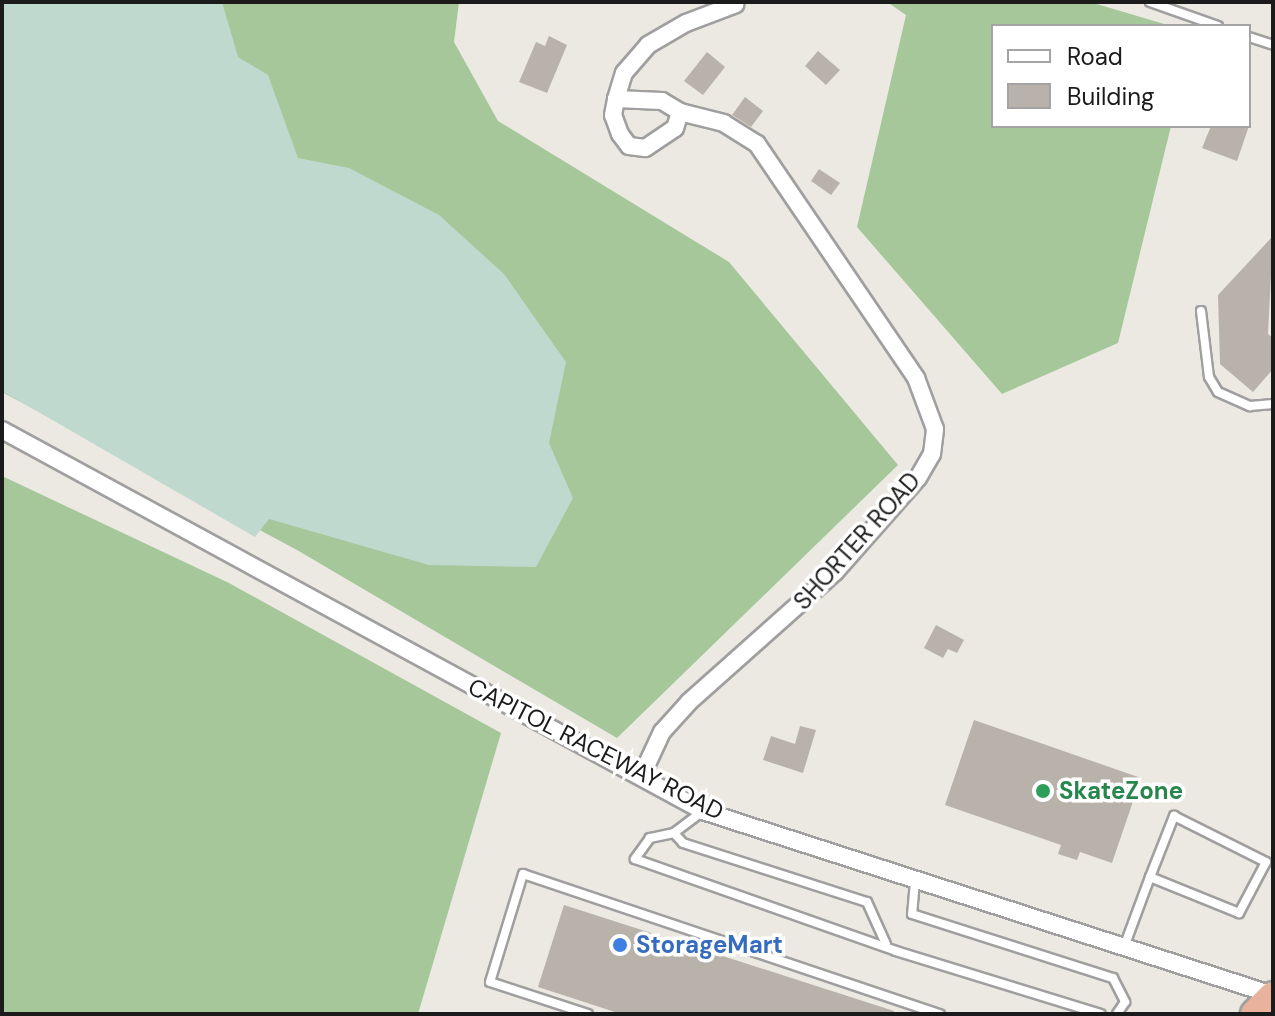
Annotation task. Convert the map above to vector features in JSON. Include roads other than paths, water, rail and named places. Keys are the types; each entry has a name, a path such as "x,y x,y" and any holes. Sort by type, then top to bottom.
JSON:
{"highway":[{"path":"1255,1014 1273,996"}],"street":[{"path":"680,112 675,128 662,139 645,148 629,146 613,115 624,73 648,45 686,23 736,4"},
{"name":"SHORTER ROAD","path":"616,99 662,101 680,112 724,123 757,144 916,378 935,429 932,454 918,478 835,572 689,702 662,732 641,777"},
{"name":"CAPITOL RACEWAY ROAD","path":"2,430 703,811 1273,996"}],"lane":[{"path":"1150,2 1212,24"},
{"path":"1251,38 1273,45"},
{"path":"1201,311 1209,377 1218,392 1250,406 1273,404"},
{"path":"703,811 674,833 650,838 635,859 1101,1014"},
{"path":"1124,947 1150,877 1174,816 1266,862 1239,913 1150,877"},
{"path":"674,833 683,843 867,902 886,944"},
{"path":"588,1014 490,982 523,874 940,1014"},
{"path":"915,881 912,914 1113,978 1125,1002 1117,1014"}],"place":[{"name":"SkateZone","path":"1043,791"},
{"name":"StorageMart","path":"620,945"}]}
